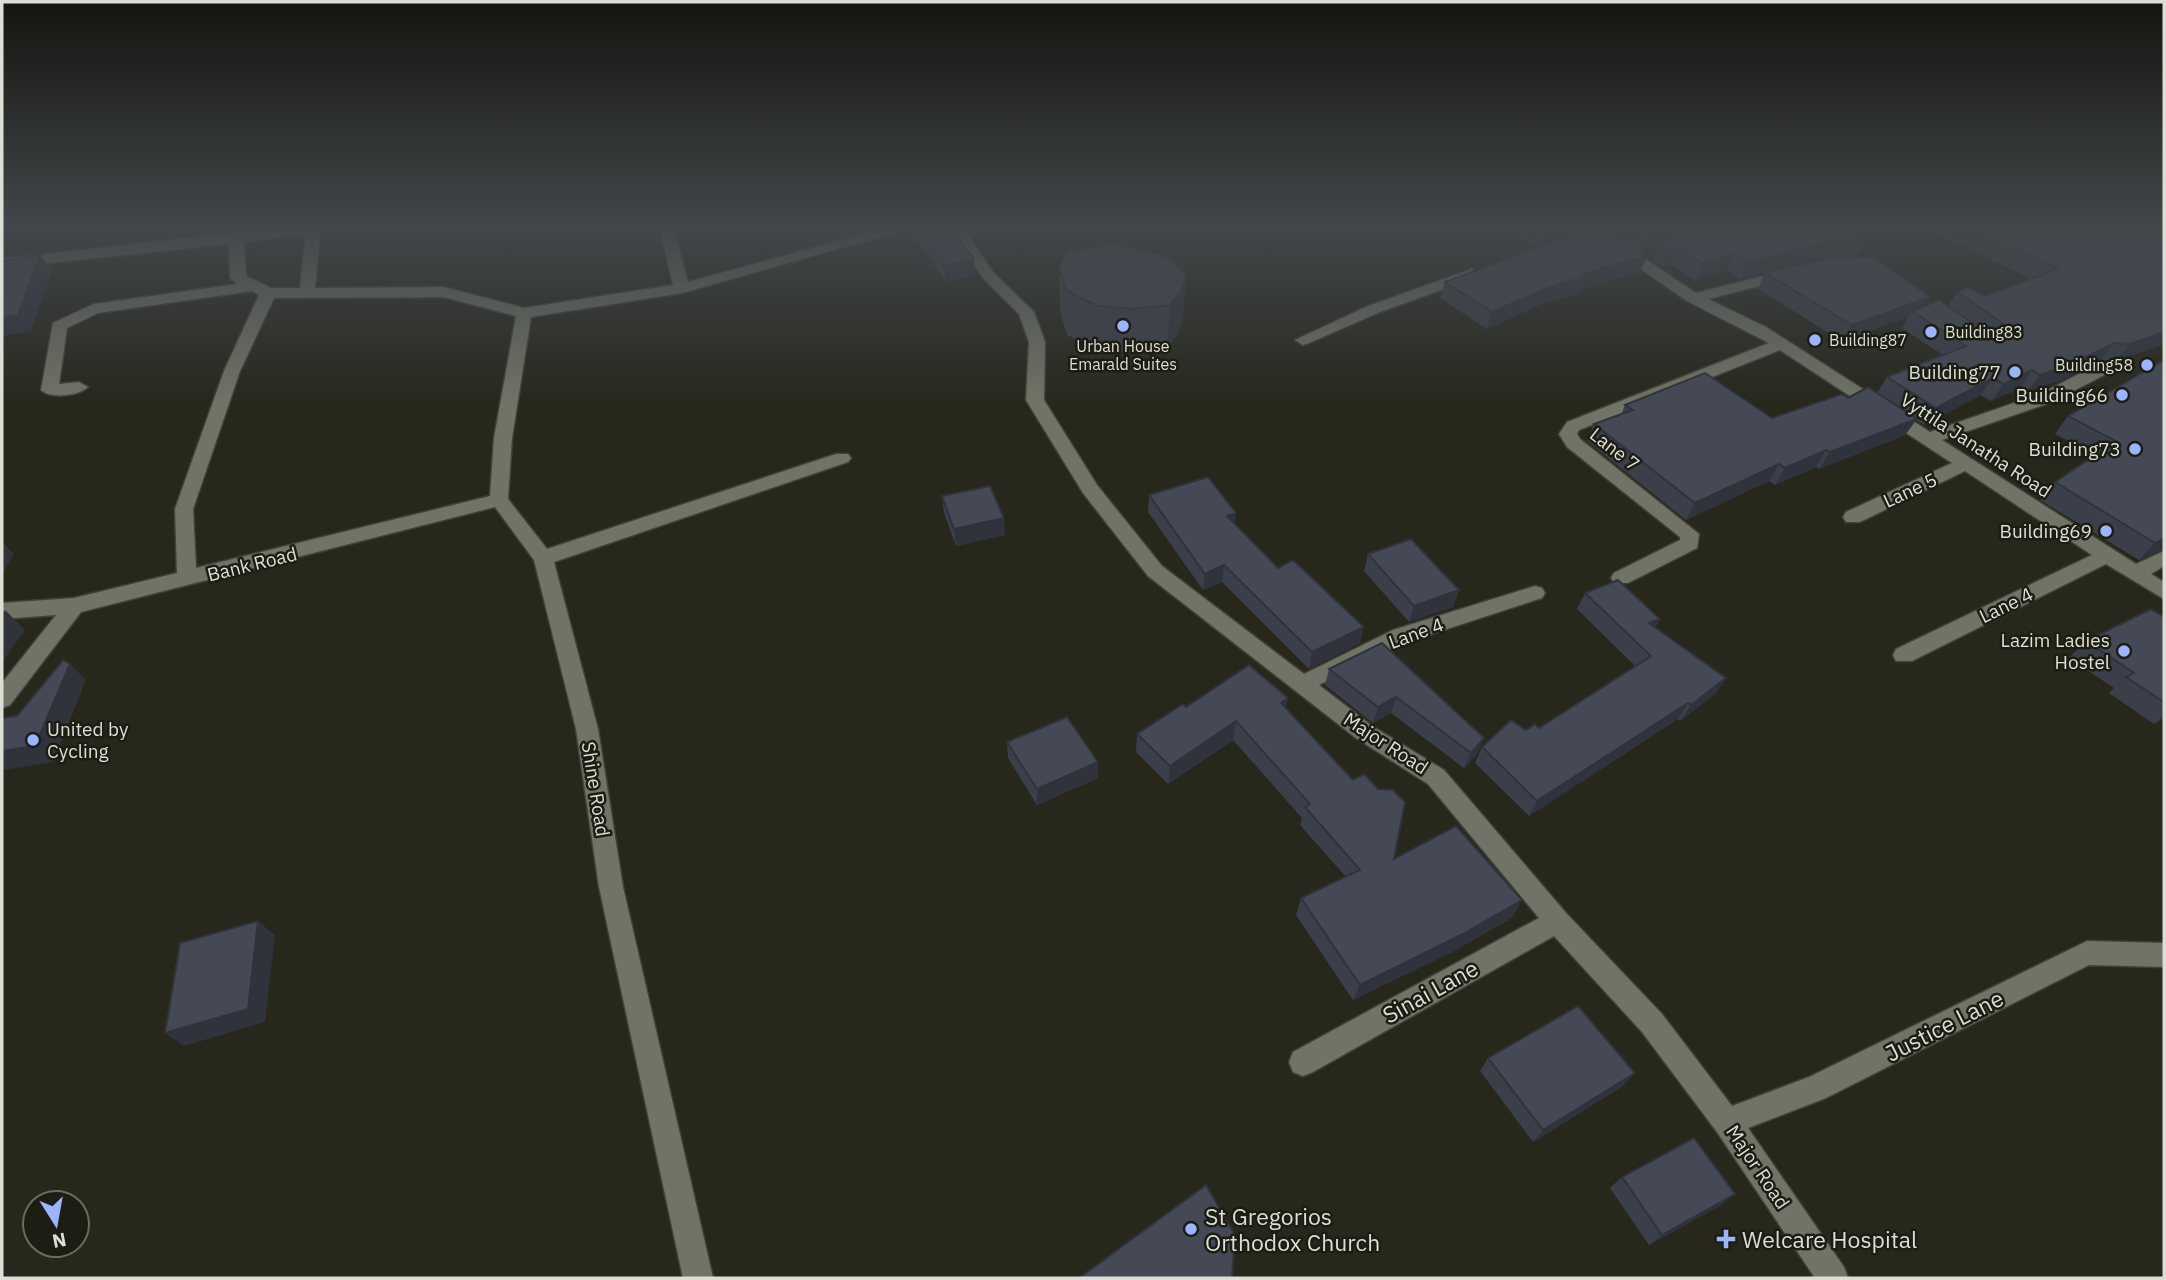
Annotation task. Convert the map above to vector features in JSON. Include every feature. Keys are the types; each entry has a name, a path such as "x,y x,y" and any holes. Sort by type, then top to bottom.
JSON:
{"street":[{"path":"251,285 261,290"},
{"path":"306,292 307,285"},
{"path":"79,387 50,390 59,326 94,309 261,290 444,292 524,313 694,285"},
{"name":"Major Road","path":"998,285 1026,312 1037,342 1035,400 1090,489 1155,571 1364,732 1437,777 1557,921 1652,1023 1727,1122 1833,1278"},
{"path":"1303,340 1374,309 1442,285"},
{"name":"Vyttila Janatha Road","path":"1677,285 1693,299 1781,344 2164,592"},
{"path":"1693,299 1749,285"},
{"path":"187,579 184,509 261,290"},
{"path":"499,500 503,438 524,313"},
{"name":"Lane 7","path":"1621,578 1690,543 1689,534 1573,443 1568,434 1573,426 1781,344"},
{"path":"1927,439 2046,398 2108,366"},
{"path":"542,558 842,457"},
{"name":"Lane 5","path":"1853,517 1968,463"},
{"name":"Bank Road","path":"2,611 74,606 499,500"},
{"name":"Shine Road","path":"499,500 542,558 587,729 611,887 691,1275"},
{"name":"Lane 4","path":"1904,655 2108,555"},
{"path":"2135,573 2164,558"},
{"name":"Lane 4","path":"1302,684 1401,636 1535,593"},
{"path":"2,699 74,606"},
{"name":"Sinai Lane","path":"1303,1062 1557,921"},
{"name":"Justice Lane","path":"1727,1122 1816,1088 2087,953 2164,955"}],"building":[{"path":"2,285 29,285 18,315 2,317"},
{"path":"1065,285 1183,285 1170,305 1133,309 1098,306 1067,291"},
{"path":"1449,285 1558,285 1548,288 1492,312"},
{"path":"1785,285 1913,285 1930,297 1852,325"},
{"path":"2015,285 2164,285 2164,332 2130,344 2114,343 2074,363 2040,375 2032,370 2004,384 1993,378 1936,408 1887,377 1966,346 1912,311 1939,300 1993,337 2007,338 2008,327 1957,292 1969,287 1985,296"},
{"path":"2164,360 2164,539 2155,543 2055,482 2116,441 2068,416"},
{"path":"1705,373 1772,418 1842,394 1848,398 1868,387 1917,419 1830,452 1826,450 1785,468 1779,464 1695,503 1594,424 1633,410 1625,405"},
{"path":"1208,477 1236,513 1227,516 1278,568 1293,560 1364,627 1312,652 1224,565 1205,574 1149,495"},
{"path":"990,486 1004,518 954,529 942,496"},
{"path":"1411,539 1459,590 1414,606 1368,554"},
{"path":"1618,580 1660,619 1649,623 1726,678 1691,705 1688,703 1537,801 1482,747 1511,720 1526,730 1535,724 1539,728 1651,656 1585,593"},
{"path":"2151,609 2164,617 2164,702 2126,677 2134,673 2086,641"},
{"path":"1382,643 1484,738 1471,753 1396,697 1378,707 1329,669"},
{"path":"63,660 70,664 35,746 2,751 2,718 17,716"},
{"path":"1249,665 1288,698 1281,703 1353,780 1364,774 1378,789 1393,790 1405,802 1394,859 1456,826 1522,900 1463,934 1360,985 1301,898 1360,870 1305,807 1310,804 1236,721 1170,766 1137,734 1183,704 1186,707"},
{"path":"1067,717 1098,762 1037,789 1007,742"},
{"path":"258,921 248,1009 165,1033 180,943"},
{"path":"1578,1006 1635,1073 1543,1130 1488,1058"},
{"path":"1694,1138 1735,1194 1662,1235 1622,1177"},
{"name":"St Gregorios Orthodox Church","path":"1206,1185 1235,1235 1232,1278 1079,1278"}],"place":[{"name":"Urban House Emarald Suites","path":"1123,326"},
{"name":"Building83","path":"1931,332"},
{"name":"Building87","path":"1815,340"},
{"name":"Building58","path":"2147,365"},
{"name":"Building77","path":"2015,372"},
{"name":"Building66","path":"2122,395"},
{"name":"Building73","path":"2135,449"},
{"name":"Building69","path":"2106,531"},
{"name":"Lazim Ladies Hostel","path":"2124,651"},
{"name":"United by Cycling","path":"33,740"},
{"name":"St Gregorios Orthodox Church","path":"1191,1229"},
{"name":"Welcare Hospital","path":"1726,1239"}]}
